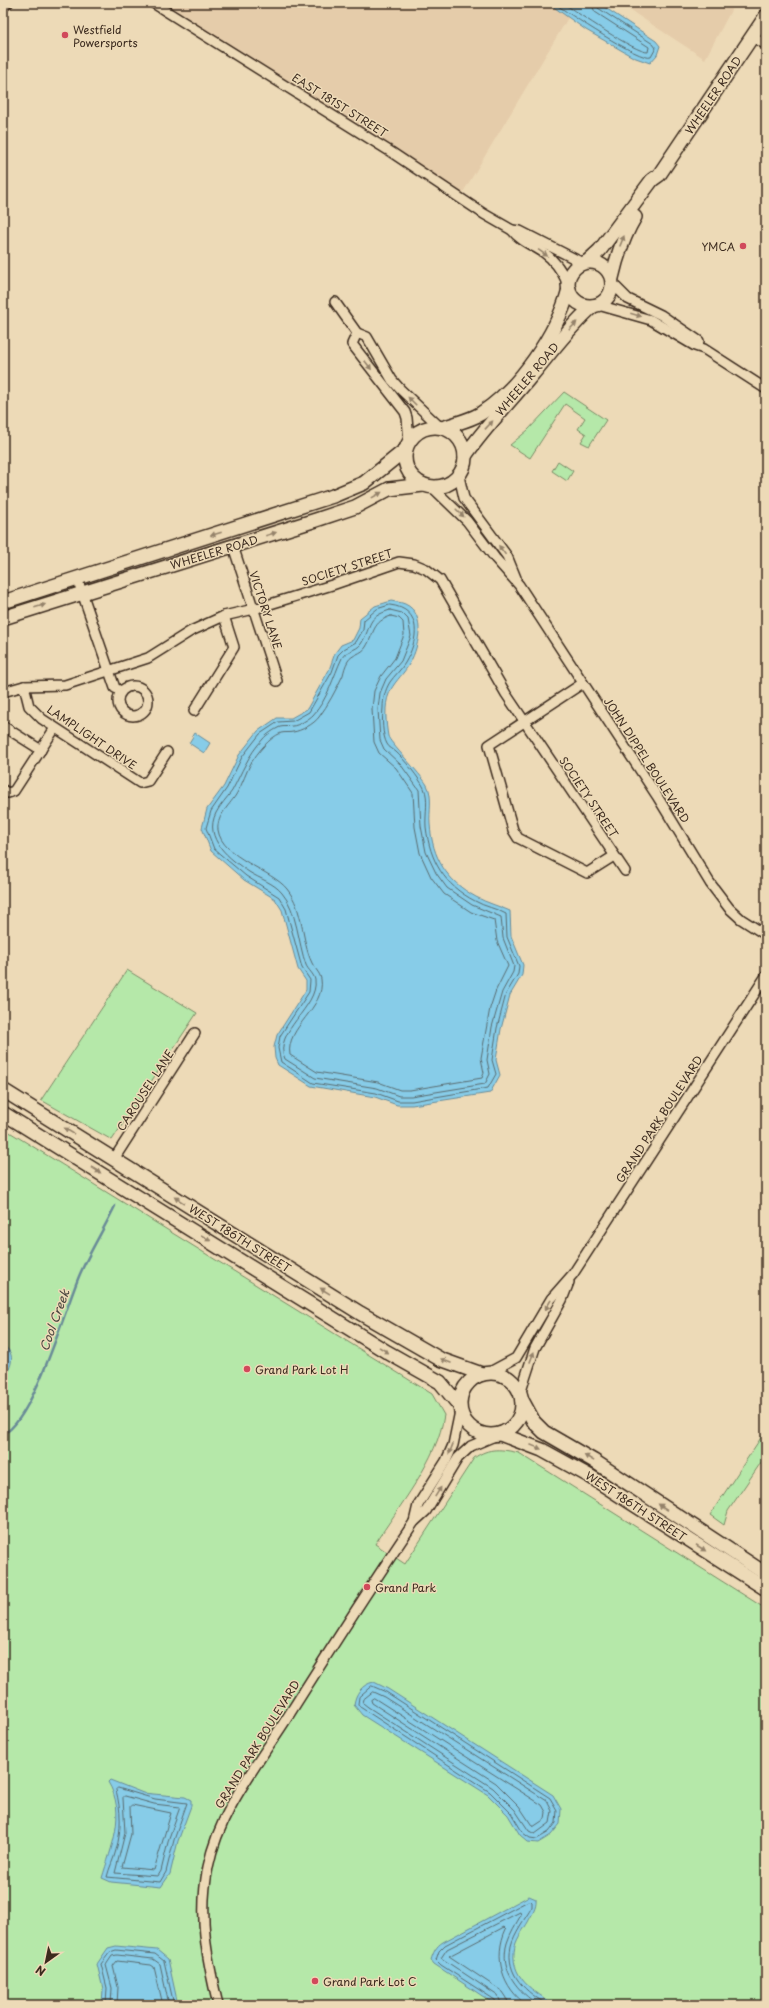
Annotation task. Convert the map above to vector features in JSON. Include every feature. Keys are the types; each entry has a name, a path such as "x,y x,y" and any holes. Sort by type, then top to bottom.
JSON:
{"street":[{"path":"3,7 8,3"},
{"name":"EAST 181ST STREET","path":"153,3 392,152 484,214 512,230 520,231 585,262"},
{"name":"WHEELER ROAD","path":"585,262 600,250 652,180 659,175 766,16"},
{"path":"753,37 766,45"},
{"name":"WHEELER ROAD","path":"612,281 626,231 658,184 659,175"},
{"name":"EAST 181ST STREET","path":"512,230 517,237 553,260 562,271 568,287"},
{"path":"704,349 699,342 674,323 628,299 612,281 603,265 585,262 573,269 568,287 578,302 596,305 651,320 695,346 704,349 766,389"},
{"path":"596,305 607,298 612,281"},
{"name":"WHEELER ROAD","path":"441,428 480,414 523,374 553,330 565,303 568,287"},
{"path":"335,302 357,333 368,337 392,380 441,428"},
{"name":"WHEELER ROAD","path":"465,456 478,437 528,380 562,337 596,305"},
{"path":"357,333 352,344 406,414 407,445 405,461 408,472 415,480 428,486 446,485 459,476 464,466 465,456 460,440 452,432 441,428 432,427 422,430 407,445"},
{"name":"WHEELER ROAD","path":"3,602 333,496 364,483 407,445"},
{"name":"JOHN DIPPEL BOULEVARD","path":"459,476 464,498 507,556 519,585"},
{"name":"WHEELER ROAD","path":"3,618 355,507 389,489 428,486"},
{"name":"JOHN DIPPEL BOULEVARD","path":"428,486 467,521 495,558 519,585 657,796 716,892 741,919 766,935"},
{"name":"VICTORY LANE","path":"233,546 277,681"},
{"name":"SOCIETY STREET","path":"3,692 24,686 65,685 110,671 148,658 191,630 224,616 254,609 332,585 399,562 414,564 426,569 440,580 506,694 625,872"},
{"path":"77,578 115,688 121,692"},
{"path":"194,711 234,647 224,616"},
{"path":"583,683 489,744 513,830 518,838 587,873 614,856"},
{"name":"LAMPLIGHT DRIVE","path":"24,686 29,706 37,714 55,728 136,781 143,783 148,781 168,752"},
{"path":"3,726 40,750"},
{"path":"7,791 14,791 55,728"},
{"name":"GRAND PARK BOULEVARD","path":"485,1373 516,1358 551,1299 573,1274 766,976"},
{"name":"CAROUSEL LANE","path":"114,1159 195,1033"},
{"name":"WEST 186TH STREET","path":"3,1090 403,1338 440,1358 485,1373"},
{"path":"22,1124 31,1108"},
{"name":"WEST 186TH STREET","path":"3,1113 256,1269 387,1352 440,1382 460,1408"},
{"name":"GRAND PARK BOULEVARD","path":"521,1397 535,1348 562,1300 573,1274"},
{"path":"485,1373 500,1374 510,1379 521,1397 521,1411 516,1422 508,1430 498,1434 485,1435 474,1430 465,1422 460,1408 461,1394 467,1383 485,1373"},
{"name":"WEST 186TH STREET","path":"521,1397 534,1422 540,1429 594,1462 766,1574"},
{"name":"GRAND PARK BOULEVARD","path":"414,1522 418,1505 439,1474 450,1451 460,1408"},
{"name":"GRAND PARK BOULEVARD","path":"218,2005 204,1940 203,1908 208,1867 220,1827 240,1791 414,1522 426,1510 458,1458 470,1446 498,1434"},
{"name":"WEST 186TH STREET","path":"498,1434 542,1450 591,1477 766,1589"}],"shaded area":[{"path":"164,3 577,3 462,194"},
{"path":"619,3 735,3 705,59"}],"green space":[{"path":"564,392 606,420 589,446 581,442 586,434 578,429 585,418 565,404 530,458 510,445 528,430"},
{"path":"558,461 573,471 567,481 552,471"},
{"path":"127,970 197,1013 112,1140 41,1100"},
{"name":"Grand Park","path":"3,1128 432,1394 444,1415 434,1448 416,1482 375,1544 405,1564 474,1458 485,1452 496,1450 507,1451 519,1453 766,1609 766,2005 3,2005"},
{"path":"766,1430 766,1455 728,1511 724,1525 710,1515"}],"water":[{"path":"548,3 598,3 656,41 660,46 657,55 650,63 633,57 586,30"},
{"path":"391,601 403,603 412,609 417,616 419,633 418,642 412,659 406,670 393,686 387,698 386,715 388,736 419,774 429,789 431,836 434,848 443,867 449,876 466,891 480,899 510,911 511,936 523,965 522,975 510,995 501,1029 496,1060 500,1075 490,1093 412,1105 397,1105 375,1097 311,1086 278,1065 275,1058 274,1047 277,1035 306,990 306,981 298,969 282,910 275,899 244,880 211,851 202,828 207,809 224,786 239,755 258,731 277,718 291,718 307,709 329,670 335,653 341,645 353,640 359,628 360,618 375,606"},
{"path":"195,733 210,743 204,753 189,743"},
{"path":"3,1345 10,1353 11,1362 3,1381"},
{"path":"374,1682 388,1689 553,1795 561,1809 560,1824 551,1835 538,1843 528,1842 520,1835 508,1815 488,1795 362,1715 354,1705 356,1697 363,1687"},
{"path":"110,1780 143,1793 185,1797 191,1800 191,1806 178,1841 170,1874 161,1887 111,1882 102,1878 113,1843 117,1818 114,1794 108,1782"},
{"path":"529,1896 536,1899 536,1905 533,1914 516,1943 514,1957 515,1966 519,1975 532,1989 556,2005 496,2005 434,1964 431,1960 435,1950 443,1942"},
{"path":"116,1946 157,1950 168,1959 178,2005 102,2005 103,1989 97,1964 108,1948"}],"waterway":[{"name":"Cool Creek","path":"3,1434 14,1425 26,1408 37,1387 48,1362 80,1274 115,1206"}],"place":[{"name":"Westfield Powersports","path":"65,35"},
{"name":"YMCA","path":"743,246"},
{"name":"Grand Park Lot H","path":"247,1369"},
{"name":"Grand Park","path":"367,1587"},
{"name":"Grand Park Lot C","path":"315,1981"}]}
